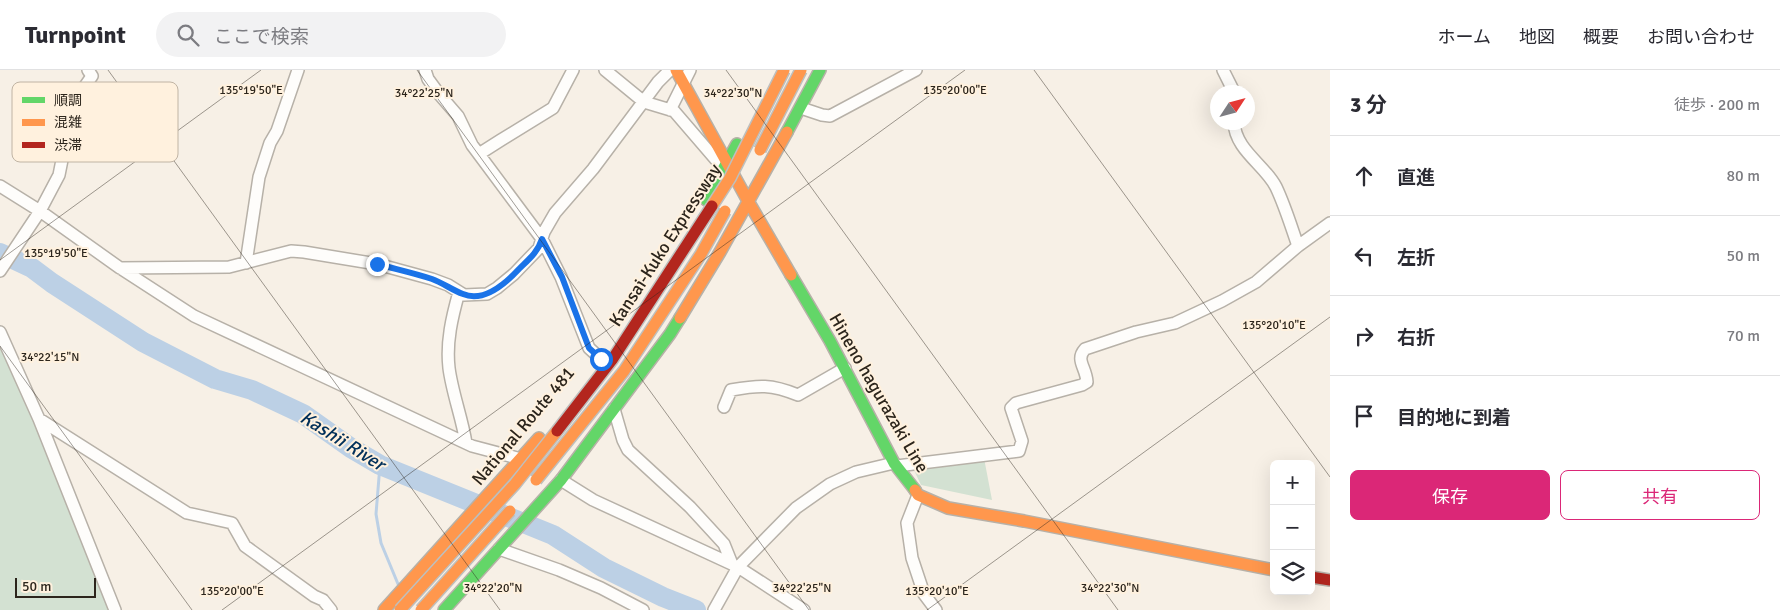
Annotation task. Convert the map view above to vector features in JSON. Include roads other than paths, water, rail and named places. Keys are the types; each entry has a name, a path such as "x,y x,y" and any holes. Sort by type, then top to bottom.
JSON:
{"main road":[{"name":"Hineno hagurazaki Line","path":"676,70 725,164 844,368 896,464 918,495 948,508 1270,569"},
{"name":"National Route 481","path":"384,610 521,459 601,359 681,245 777,70"},
{"name":"Kansai-Kuko Expressway","path":"400,610 515,484 612,360 730,178 784,70"},
{"name":"Kansai-Kuko Expressway","path":"531,486 624,371 701,254 801,70"},
{"path":"444,610 562,480 670,334 720,252 801,108 820,70"},
{"path":"421,610 519,500"},
{"path":"1315,578 1330,580"}],"street":[{"path":"246,262 259,177 298,70"},
{"path":"425,70 439,94 458,116 472,145 542,239 562,277 589,348 601,359"},
{"path":"479,154 553,108 573,70"},
{"path":"605,70 644,102 674,112 725,164"},
{"path":"120,268 229,267 291,251 377,264 432,279 464,295 487,294 514,274 539,248 554,213 593,169 658,82 670,70"},
{"path":"670,110 690,70"},
{"path":"801,108 830,116 916,70"},
{"path":"1223,70 1230,85"},
{"path":"1236,130 1253,160 1275,186 1298,246"},
{"path":"0,271 40,211 59,175 62,162"},
{"path":"0,186 194,316 466,443 521,459"},
{"path":"714,610 735,565 796,508 830,484 856,472 896,464 1019,451 1022,440 1012,408 1016,403 1082,386 1086,382 1086,372 1080,360 1080,354 1085,348 1136,332 1175,323 1222,302 1256,282 1298,246 1330,223"},
{"path":"458,292 452,317 448,348 449,370 466,443"},
{"path":"0,332 39,419 115,610"},
{"path":"724,407 731,390 758,386 780,388 798,395 844,368"},
{"path":"614,409 623,440 628,450 690,507 719,538 735,565"},
{"path":"39,419 187,513 232,522 244,546 314,596 323,600 332,610"},
{"path":"562,480 593,500 735,565 804,610"},
{"path":"918,495 906,523 912,558 924,594 936,610"},
{"path":"499,549 559,570 601,588 642,610"}],"waterway":[{"name":"Kashii River","path":"0,253 32,268 143,342 215,379 252,390 303,414 351,448 380,465 553,535 604,568 663,597 696,610"},
{"path":"380,465 376,514 381,543 398,584"}]}
